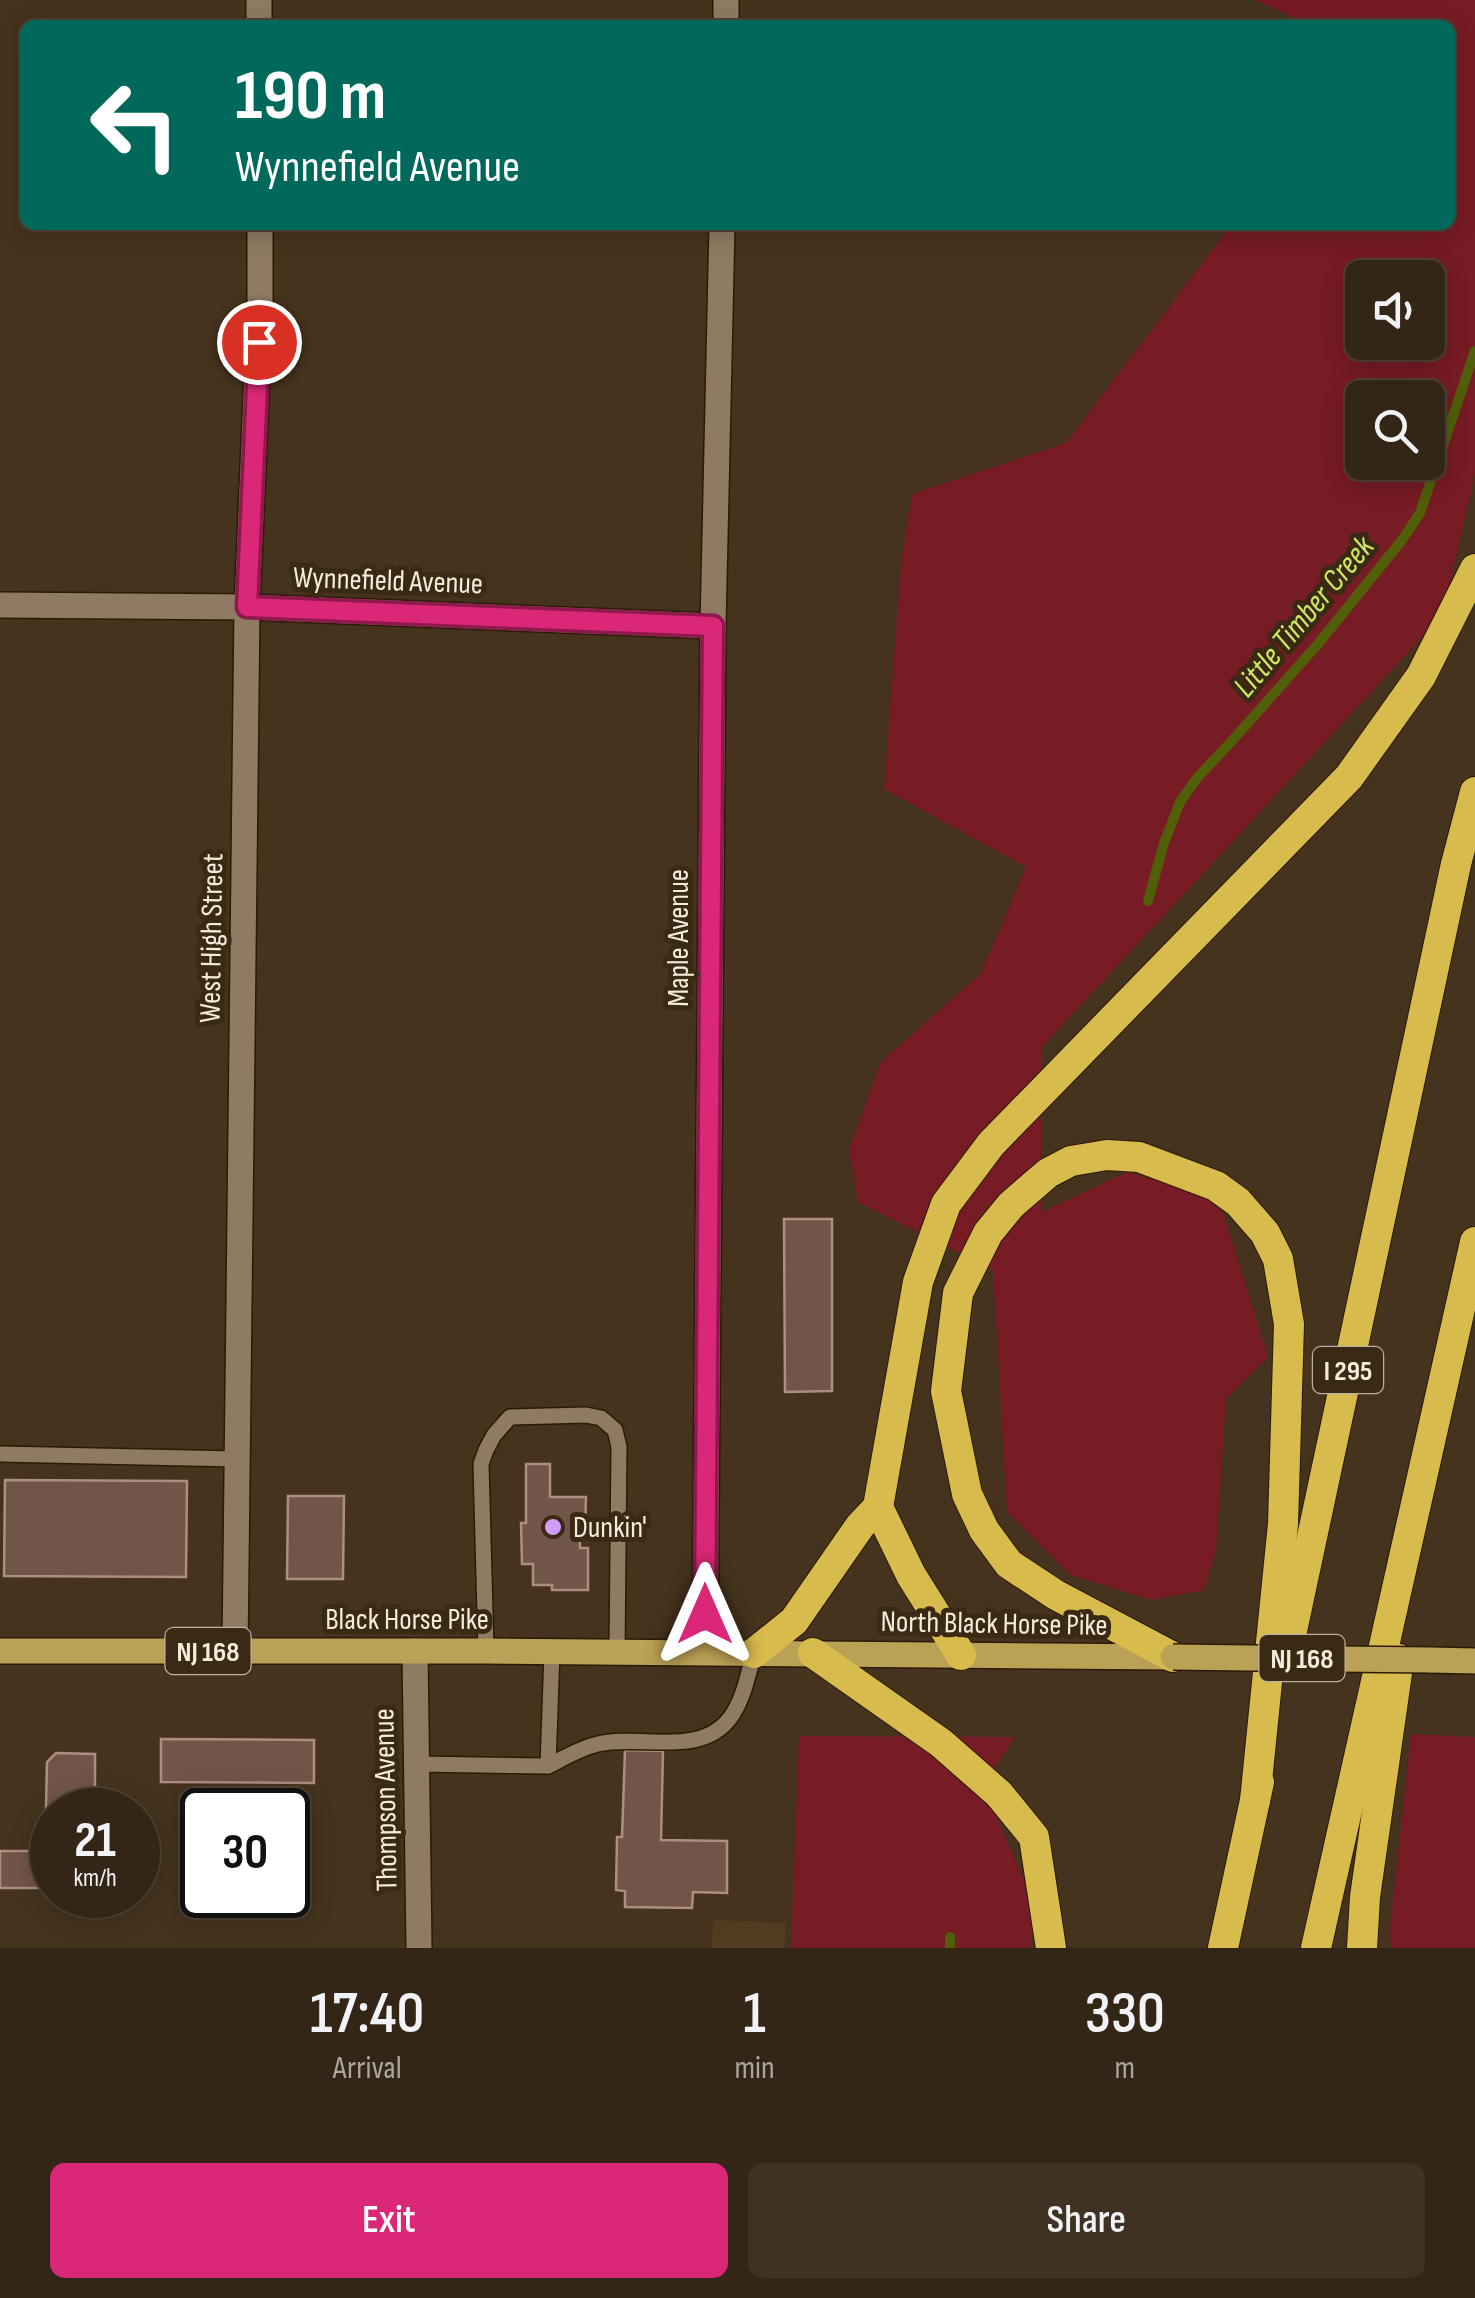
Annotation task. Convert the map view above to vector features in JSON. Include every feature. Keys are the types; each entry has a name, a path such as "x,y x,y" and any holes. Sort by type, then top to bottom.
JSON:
{"highway":[{"path":"754,1652 794,1620 860,1526 878,1508 918,1282 946,1204 991,1144 1349,777 1421,676 1475,569"},
{"name":"I 295","path":"1223,1948 1456,864 1475,792"},
{"path":"1174,1657 1056,1595 1009,1564 984,1530 966,1494 946,1390 958,1293 988,1234 1011,1204 1048,1173 1071,1161 1107,1155 1139,1157 1216,1186 1238,1202 1264,1233 1278,1259 1290,1324 1283,1524 1255,1801"},
{"path":"1316,1948 1475,1242"},
{"path":"1362,1948 1365,1897 1432,1428"},
{"path":"878,1508 911,1575 961,1655"},
{"path":"813,1653 941,1743 999,1794 1034,1837 1051,1948"}],"main road":[{"name":"Black Horse Pike","path":"0,1651 813,1653"},
{"name":"North Black Horse Pike","path":"813,1653 1174,1657"},
{"name":"NJ 168","path":"1174,1657 1475,1660"}],"street":[{"name":"West High Street","path":"235,1651 247,607 260,230"},
{"name":"Maple Avenue","path":"705,1652 713,626 722,230"},
{"name":"Wynnefield Avenue","path":"0,605 247,607 713,626"},
{"name":"Thompson Avenue","path":"415,1651 419,1948"}],"lane":[{"path":"486,1651 482,1464 486,1450 510,1417 586,1415 601,1418 616,1430 617,1652"},
{"path":"0,1454 237,1459"},
{"path":"548,1766 552,1652"},
{"path":"417,1764 548,1766 596,1744 700,1739 729,1720 740,1701 754,1652"}],"shaded area":[{"path":"1256,0 1475,0 1475,474 1443,615 1042,1047 1042,1212 1127,1172 1218,1197 1268,1357 1226,1399 1216,1550 1204,1590 1152,1600 1070,1575 1007,1512 993,1270 858,1202 849,1149 881,1062 981,973 1026,867 884,789 901,563 912,494 1066,443 1227,230 1455,230 1455,20 1299,20"},
{"path":"1411,1734 1475,1737 1475,1948 1391,1948"},
{"path":"799,1736 1015,1737 983,1785 1035,1906 1031,1948 791,1948"},
{"path":"713,1920 786,1923 785,1948 712,1948"}],"building":[{"path":"784,1219 832,1219 832,1391 785,1392"},
{"name":"Dunkin'","path":"526,1464 550,1464 550,1497 586,1497 580,1548 588,1548 588,1590 552,1590 552,1585 533,1585 533,1564 522,1564"},
{"path":"5,1480 187,1481 186,1577 4,1576"},
{"path":"288,1496 344,1496 343,1579 287,1579"},
{"path":"161,1739 314,1740 314,1783 161,1782"},
{"path":"625,1750 663,1751 661,1840 727,1841 727,1893 693,1892 692,1908 625,1907 625,1891 616,1890"},
{"path":"56,1753 95,1754 95,1788 46,1788 47,1762"},
{"path":"0,1851 30,1851 30,1888 0,1888"}],"waterway":[{"name":"Little Timber Creek","path":"1148,901 1180,802 1318,644 1420,513 1475,351"},
{"name":"Little Timber Creek","path":"950,1937 950,1948"}],"place":[{"name":"Dunkin'","path":"553,1527"}],"route":[{"path":"259,342 247,607 713,626 705,1614"}]}
